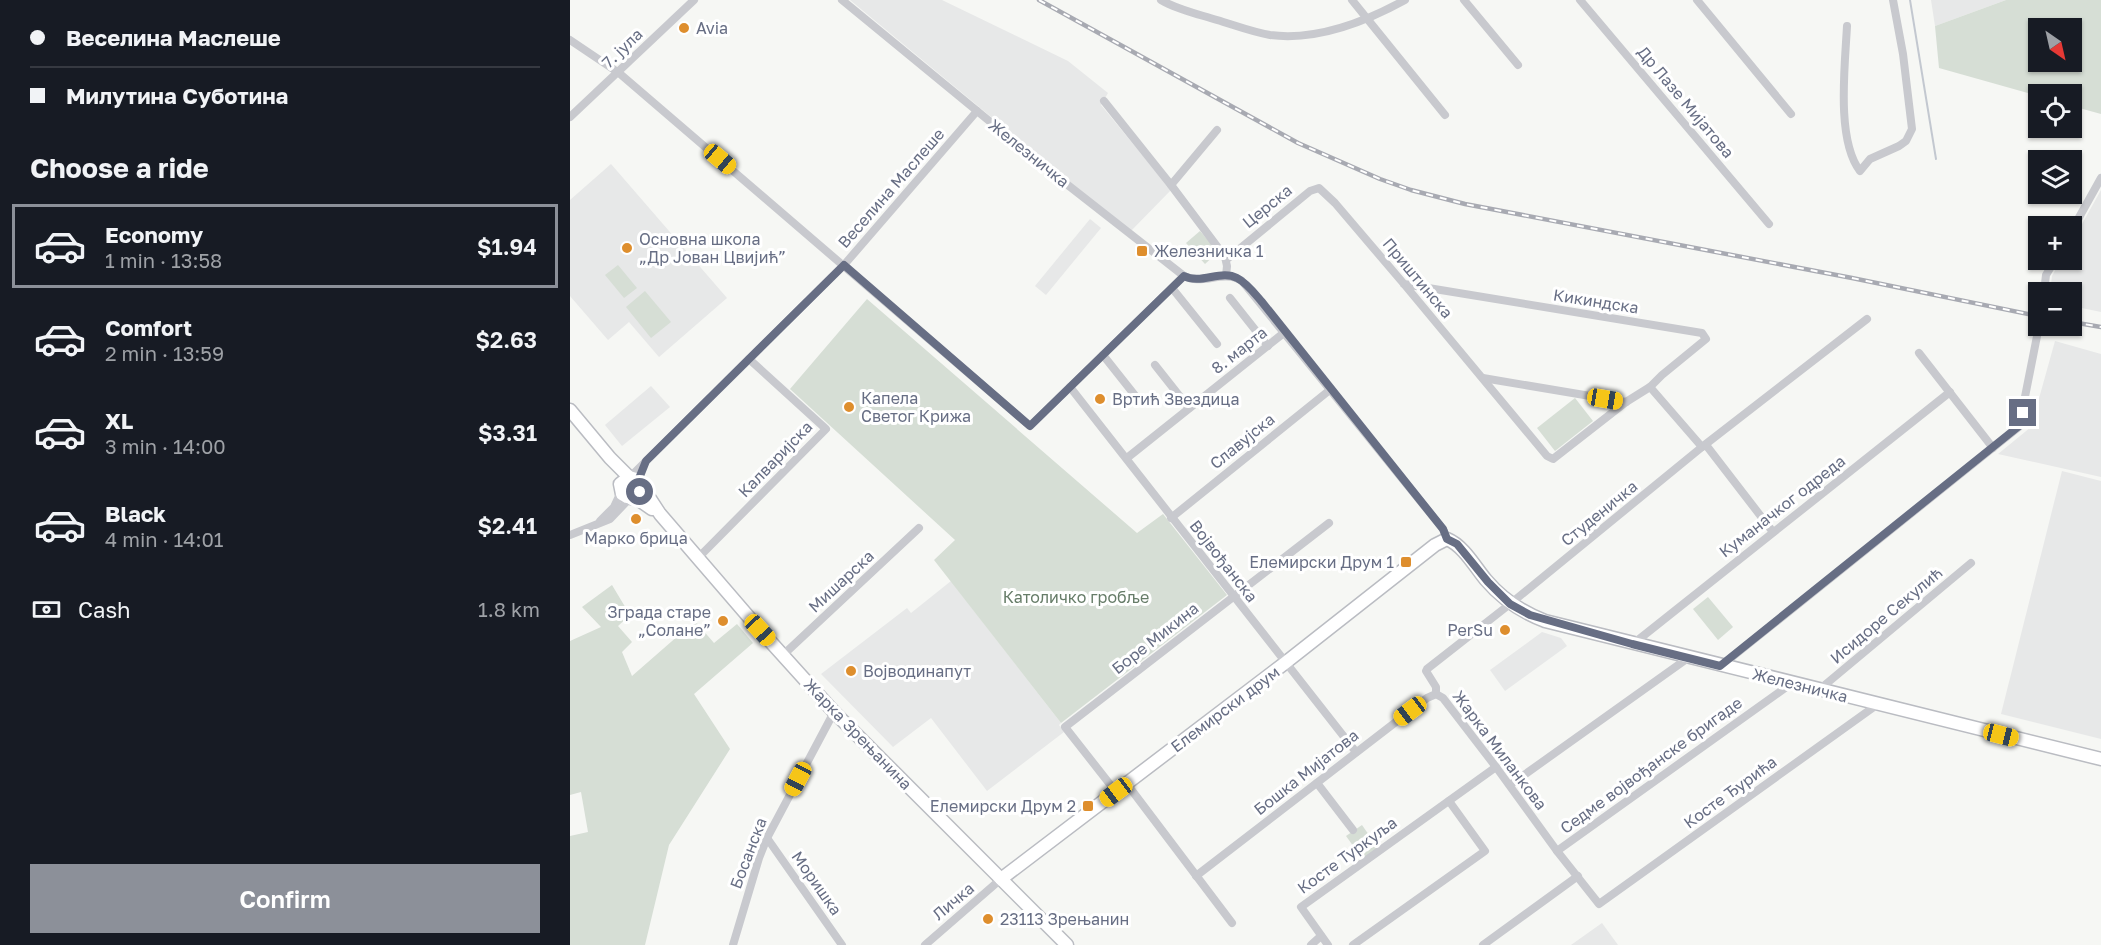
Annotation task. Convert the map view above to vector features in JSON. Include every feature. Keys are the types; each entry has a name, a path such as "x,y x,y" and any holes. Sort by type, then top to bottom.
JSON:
{"street":[{"name":"7. јула","path":"570,117 694,0"},
{"name":"Железничка","path":"842,0 1184,276"},
{"path":"1161,0 1173,6 1250,30 1279,36 1319,32 1367,18 1405,0"},
{"path":"1352,0 1445,115"},
{"path":"1464,0 1518,65"},
{"name":"Др Лазе Мијатова","path":"1580,0 1769,224"},
{"path":"1697,0 1791,114"},
{"path":"1847,26 1844,83 1847,139 1853,162 1860,171 1870,159 1906,141 1912,129 1903,54 1893,0"},
{"path":"570,40 619,73 1030,426 1184,276 1196,279 1226,276 1226,260 1171,185 1104,101"},
{"name":"Веселина Маслеше","path":"634,480 646,461 844,265 977,111"},
{"path":"1171,185 1217,130"},
{"path":"2080,216 2101,178"},
{"name":"Церска","path":"1226,260 1310,191 1319,188 1329,197"},
{"name":"Приштинска","path":"1329,197 1547,456 1552,459 1626,402 1650,387"},
{"name":"Железничка","path":"1226,276 1237,278 1246,284 1443,529 1447,539 1457,544 1488,582 1510,604 1545,621 1632,644 2101,759"},
{"name":"Кикиндска","path":"1404,284 1704,335 1706,341 1676,362 1650,387"},
{"path":"1172,288 1217,344"},
{"path":"1230,298 1268,346"},
{"name":"Студеничка","path":"1510,604 1704,446 1867,319"},
{"name":"8. марта","path":"1127,458 1285,332"},
{"path":"1720,666 2019,426 2037,336"},
{"path":"1919,353 1993,448"},
{"path":"1103,355 1141,403"},
{"name":"Калваријска","path":"698,558 826,429 749,359"},
{"path":"1155,365 1189,408"},
{"path":"1483,378 1626,402"},
{"name":"Војвођанска","path":"1070,387 1356,752"},
{"path":"1650,387 1704,446 1773,532"},
{"name":"Славујска","path":"1171,518 1331,389"},
{"name":"Куманачког одреда","path":"1632,644 1950,392"},
{"name":"Жарка Зрењанина","path":"570,410 610,458 634,480 660,514 834,712 1067,945"},
{"name":"Жарка Зрењанина","path":"610,458 626,494 660,514"},
{"path":"570,535 598,523 626,494 640,492 634,480 624,480 626,494"},
{"name":"Боре Микина","path":"1116,792 1065,727 1329,523"},
{"name":"Мишарска","path":"783,655 919,528"},
{"name":"Елемирски друм","path":"1001,879 1436,545 1447,539"},
{"name":"Исидоре Секулић","path":"1820,689 1971,563"},
{"name":"Жарка Миланкова","path":"1510,604 1427,669 1428,676 1436,687 1436,694 1443,698 1599,904"},
{"path":"1510,785 1688,658"},
{"name":"Седме војвођанске бригаде","path":"1557,851 1792,683"},
{"name":"Бошка Мијатова","path":"1196,876 1427,698 1436,694"},
{"name":"Косте Ђурића","path":"1599,904 1878,704"},
{"name":"Босанска","path":"733,945 767,838 834,712"},
{"name":"Косте Туркуља","path":"1328,945 1301,907 1496,767"},
{"path":"1317,783 1353,830"},
{"path":"1127,784 1232,923"},
{"path":"1353,945 1485,851 1449,801"},
{"name":"Моришка","path":"767,838 842,945"},
{"path":"1483,945 1578,876"},
{"name":"Личка","path":"924,945 1001,879"},
{"path":"1311,945 1321,936"}],"shaded area":[{"path":"850,0 942,0 1068,61 1108,93 1101,105 1171,190 1130,232"},
{"path":"1931,0 2006,0 1935,26"},
{"name":"Основна школа „Др Јован Цвијић”","path":"611,164 727,298 659,357 629,322 608,340 570,296 570,200"},
{"path":"2101,190 2101,312 2082,308 2082,282 2051,282 2055,270 2082,270 2082,224"},
{"path":"1090,219 1101,228 1046,295 1035,286"},
{"path":"2055,341 2101,354 2101,477 1998,454 2031,427"},
{"path":"651,386 670,407 622,446 605,425"},
{"path":"2062,471 2101,481 2101,739 2001,714"},
{"path":"951,581 1061,723 1059,725 1064,732 987,791 931,718 893,747 821,674 907,608 911,613"},
{"path":"1542,632 1561,638 1567,646 1505,691 1490,670"},
{"path":"1602,923 1618,945 1571,945"}],"green space":[{"path":"2006,0 2101,0 2101,114 2082,109 2082,84 2028,84 2028,93 1939,68 1935,26"},
{"path":"1200,231 1218,252 1205,264 1186,243"},
{"path":"618,265 637,288 624,298 605,275"},
{"path":"645,291 671,322 651,338 626,307"},
{"name":"Католичко гробље","path":"867,299 1137,533 1163,514 1227,595 1061,723 934,560 955,540 790,389"},
{"path":"1575,398 1593,421 1555,451 1537,428"},
{"path":"612,585 630,615 618,626 632,642 622,652 632,676 695,621 714,643 737,624 753,643 694,694 730,749 669,845 645,945 570,945 570,836 588,832 581,792 570,795 570,641 601,627 582,607"},
{"path":"1708,597 1733,627 1718,640 1693,609"},
{"path":"1362,825 1380,851 1364,861 1346,836"}],"waterway":[{"path":"1910,0 1936,159"}],"railway":[{"path":"1039,0 1298,143 1411,190 1465,204 2028,314"},
{"path":"2082,324 2101,327"}],"place":[{"name":"Avia","path":"684,28"},
{"name":"Основна школа „Др Јован Цвијић”","path":"627,248"},
{"name":"Железничка 1","path":"1142,251"},
{"name":"Вртић Звездица","path":"1100,399"},
{"name":"Капела Светог Крижа","path":"849,407"},
{"name":"Марко брица","path":"636,519"},
{"name":"Елемирски Друм 1","path":"1406,562"},
{"name":"Зграда старе „Солане”","path":"723,621"},
{"name":"PerSu","path":"1505,630"},
{"name":"Војводинапут","path":"851,671"},
{"name":"Елемирски Друм 2","path":"1088,806"},
{"name":"23113 Зрењанин","path":"988,919"}],"route":[{"path":"640,492 638,481 646,461 844,265 1030,426 1184,276 1196,279 1232,275 1242,280 1262,302 1443,529 1447,539 1457,544 1488,582 1510,604 1545,621 1720,666 2019,426 2023,413"}]}
